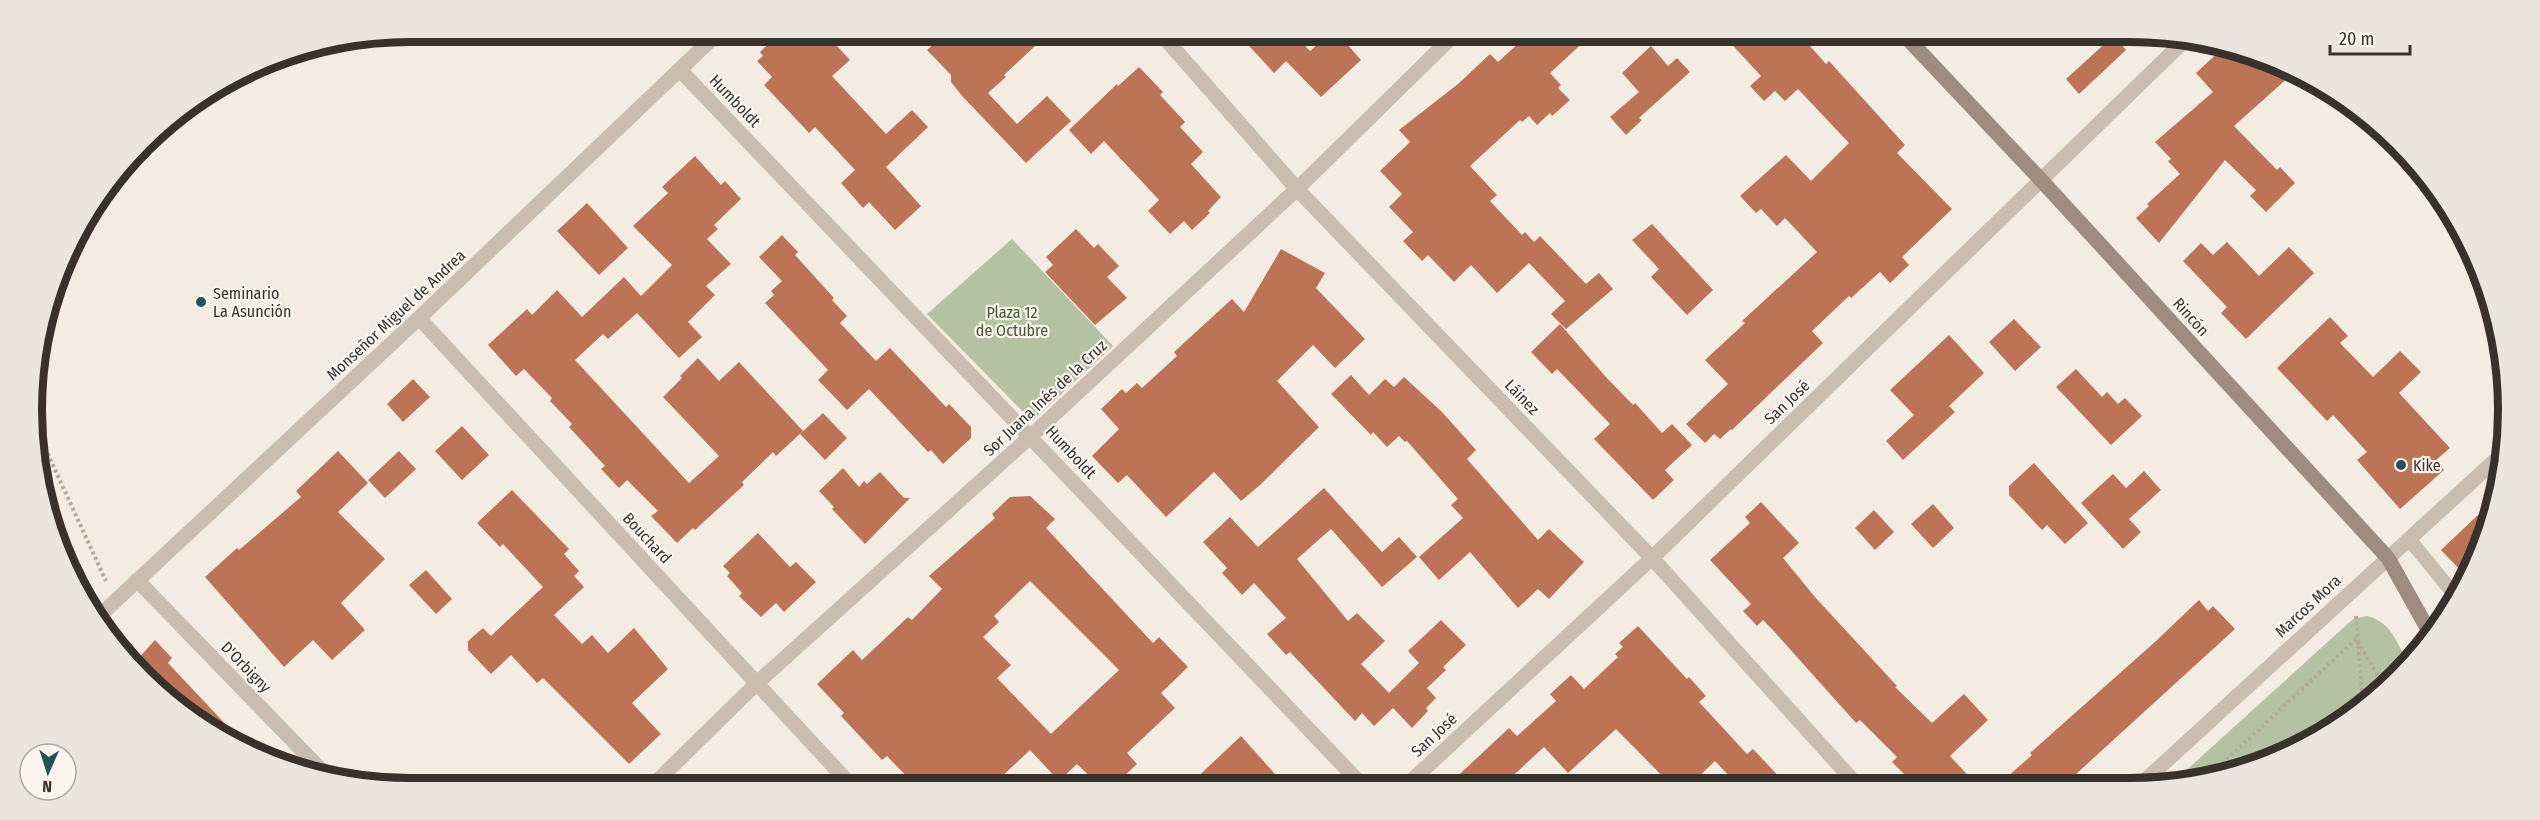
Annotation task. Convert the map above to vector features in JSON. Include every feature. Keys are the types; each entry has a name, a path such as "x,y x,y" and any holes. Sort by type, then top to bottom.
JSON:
{"street":[{"name":"Monseñor Miguel de Andrea","path":"103,612 419,318 709,42"},
{"name":"Láinez","path":"1168,42 1297,189 1652,558 1852,778"},
{"name":"Sor Juana Inés de la Cruz","path":"660,778 757,683 1031,436 1297,189 1447,42"},
{"name":"Rincón","path":"1911,42 2042,180 2388,558 2427,627"},
{"name":"San José","path":"1413,778 1652,558 2180,45"},
{"name":"Humboldt","path":"680,70 1355,778"},
{"name":"Bouchard","path":"419,318 844,778"},
{"name":"Marcos Mora","path":"2148,777 2495,461"},
{"name":"D'Orbigny","path":"137,580 317,765"}],"lane":[{"path":"2409,539 2451,590"}],"path":[{"path":"44,446 115,601"},
{"path":"2356,587 2356,639 2362,696"},
{"path":"2356,639 2380,680"},
{"path":"2219,767 2356,639"}],"green space":[{"name":"Plaza 12 de Octubre","path":"1012,239 1113,346 1032,421 927,314"},
{"path":"2367,616 2382,623 2396,640 2404,656 2373,687 2334,716 2293,740 2248,758 2182,774 2353,619"}],"building":[{"path":"771,42 833,42 850,60 832,76 886,134 912,110 928,127 886,167 921,206 895,230 869,202 863,208 841,183 855,170 815,127 809,133 764,85 772,77 757,61 763,56 760,52"},
{"path":"936,42 1039,42 988,93 1017,124 1047,96 1071,121 1026,163 963,97 951,82 951,75 927,50"},
{"path":"1245,42 1302,42 1310,51 1320,42 1345,42 1361,60 1321,97 1286,61 1274,73"},
{"path":"1520,42 1524,45 1527,42 1584,42 1550,73 1561,85 1558,88 1570,100 1552,116 1550,113 1537,125 1529,116 1522,122 1520,120 1470,166 1497,195 1490,201 1522,235 1525,232 1534,242 1540,236 1586,284 1599,273 1613,289 1566,329 1551,314 1565,301 1529,263 1497,293 1471,265 1454,282 1428,255 1422,261 1403,241 1413,232 1389,207 1402,194 1380,171 1410,142 1399,130 1458,84 1490,54 1498,62"},
{"path":"1730,42 1806,42 1826,64 1829,61 1905,145 1897,153 1952,209 1902,257 1909,265 1890,283 1880,272 1851,298 1849,296 1812,331 1823,343 1732,430 1720,439 1714,434 1705,443 1686,424 1728,384 1705,360 1745,323 1742,321 1817,252 1785,218 1777,226 1761,209 1756,213 1740,196 1786,155 1811,181 1849,143 1798,89 1785,101 1775,91 1764,101 1750,86 1761,76"},
{"path":"2107,42 2119,42 2126,50 2079,94 2066,79"},
{"path":"1651,46 1668,66 1677,58 1690,72 1639,118 1642,120 1626,135 1610,117 1639,92 1622,73"},
{"path":"2217,53 2288,78 2234,126 2277,170 2280,167 2295,183 2266,212 2250,196 2256,190 2225,160 2159,243 2136,218 2149,206 2147,204 2180,174 2168,161 2171,159 2155,142 2213,92 2196,73"},
{"path":"1139,67 1163,92 1160,95 1185,122 1180,127 1203,152 1191,164 1221,197 1208,211 1210,213 1192,230 1184,221 1170,234 1148,211 1159,200 1104,141 1091,154 1069,130 1117,84 1118,86"},
{"path":"695,156 721,185 725,181 741,199 714,225 718,229 707,239 731,264 706,286 715,295 688,322 702,337 679,358 637,313 608,339 603,334 575,360 689,483 719,456 663,397 698,358 719,381 739,362 803,431 776,456 773,452 742,482 744,485 695,530 693,528 677,543 651,516 658,511 627,480 619,488 601,469 605,466 569,427 572,424 550,401 552,398 524,369 516,376 488,345 527,309 532,315 557,290 582,317 624,277 641,296 672,265 633,226 668,193 662,187"},
{"path":"587,203 628,248 599,275 557,231"},
{"path":"1652,224 1713,290 1687,315 1651,277 1659,269 1632,240"},
{"path":"1076,229 1094,248 1098,244 1119,266 1107,277 1127,298 1095,325 1045,272 1053,265 1046,257"},
{"path":"782,235 798,252 795,255 847,316 840,323 876,361 890,348 946,407 949,404 971,427 971,438 943,464 931,450 928,452 869,389 847,410 818,380 828,370 765,303 774,295 771,291 782,281 759,257"},
{"path":"2227,242 2259,276 2289,247 2314,273 2246,339 2221,313 2227,307 2183,261 2201,243 2213,255"},
{"path":"1281,249 1325,273 1316,288 1365,339 1335,368 1313,345 1277,381 1319,427 1260,485 1241,501 1214,472 1166,517 1127,475 1118,483 1092,456 1119,429 1101,409 1122,389 1126,393 1137,383 1142,388 1177,356 1174,352 1232,299 1244,312"},
{"path":"2330,317 2348,336 2340,343 2373,377 2400,351 2421,372 2399,393 2450,448 2435,461 2444,470 2400,509 2357,460 2367,452 2333,415 2327,421 2277,368"},
{"path":"2014,319 2041,347 2015,371 1989,342"},
{"path":"1560,324 1605,376 1633,405 1635,403 1662,433 1672,424 1692,445 1665,470 1674,480 1653,500 1594,439 1610,424 1557,369 1552,374 1531,352"},
{"path":"1949,335 1984,373 1949,406 1955,412 1903,460 1886,441 1914,415 1890,390"},
{"path":"2076,369 2102,397 2107,392 2118,404 2125,398 2142,416 2111,445 2056,387"},
{"path":"1351,375 1369,395 1385,379 1394,387 1404,377 1442,412 1476,450 1467,459 1538,540 1549,529 1584,562 1549,599 1538,589 1518,608 1470,552 1439,580 1419,557 1463,518 1451,505 1458,499 1407,441 1405,442 1399,436 1387,447 1373,432 1371,435 1331,394"},
{"path":"413,379 430,397 403,422 387,404"},
{"path":"823,413 847,438 825,460 800,434"},
{"path":"462,426 489,455 462,480 435,451"},
{"path":"338,451 368,483 338,512 385,559 341,603 365,630 332,660 313,640 284,667 205,577 301,497 296,491"},
{"path":"399,451 416,469 385,498 368,480"},
{"path":"2034,463 2088,523 2065,544 2047,525 2042,530 2009,495 2009,486"},
{"path":"843,468 859,487 864,481 867,484 880,472 904,498 910,498 865,544 832,509 834,507 819,491"},
{"path":"2144,471 2161,490 2129,519 2141,532 2123,549 2081,503 2113,474 2126,488"},
{"path":"1324,488 1382,552 1399,537 1417,557 1382,587 1331,529 1297,559 1348,621 1357,613 1385,641 1361,664 1389,693 1419,663 1408,651 1441,620 1466,645 1443,667 1446,670 1427,688 1436,698 1426,708 1428,711 1412,728 1393,708 1374,726 1362,713 1355,721 1290,652 1286,655 1267,634 1286,618 1254,583 1242,595 1222,573 1227,568 1203,542 1230,517 1258,547"},
{"path":"512,490 569,549 564,554 579,571 574,576 584,587 554,615 582,644 592,635 608,653 634,628 668,669 632,703 661,734 629,764 543,678 537,683 511,655 491,674 468,650 468,641 483,628 491,636 543,587 503,544 500,547 477,523"},
{"path":"1030,496 1055,519 1046,528 1153,643 1159,637 1188,667 1161,693 1175,708 1127,753 1137,764 1122,778 1092,778 1077,764 1062,778 1056,778 1030,750 1000,778 908,778 887,756 882,760 841,716 844,713 817,684 853,650 862,660 908,617 912,620 942,589 929,576 995,518 992,514 1010,497","holes":["1030,581 1119,670 1051,734 997,678 1011,665 983,637 999,622 994,616"]},
{"path":"1761,502 1799,543 1783,558 1815,597 1897,686 1895,687 1932,723 1964,694 1988,720 1950,756 1970,778 1908,778 1892,762 1897,757 1860,720 1856,723 1772,629 1763,620 1757,626 1743,611 1751,604 1710,560 1750,523 1745,517"},
{"path":"1933,504 1954,528 1933,548 1911,524"},
{"path":"1874,510 1894,532 1875,550 1855,528"},
{"path":"2484,510 2461,571 2441,550"},
{"path":"758,533 790,567 796,562 816,582 784,612 776,603 761,617 739,596 742,593 727,576 730,573 723,566"},
{"path":"426,570 452,599 436,614 409,585"},
{"path":"2199,600 2208,611 2213,606 2235,629 2072,778 2006,778 2032,755 2030,753"},
{"path":"1638,626 1706,696 1699,702 1747,754 1753,749 1780,778 1731,778 1715,761 1697,778 1664,778 1616,729 1568,773 1544,747 1510,778 1455,778 1509,728 1517,736 1556,701 1550,694 1571,675 1584,689 1618,657 1615,654 1623,647 1619,643"},
{"path":"155,640 172,658 168,663 231,730 186,702 138,658"},
{"path":"1241,736 1279,778 1196,778"}],"place":[{"name":"Seminario La Asunción","path":"201,302"},
{"name":"Kike","path":"2401,465"}]}
